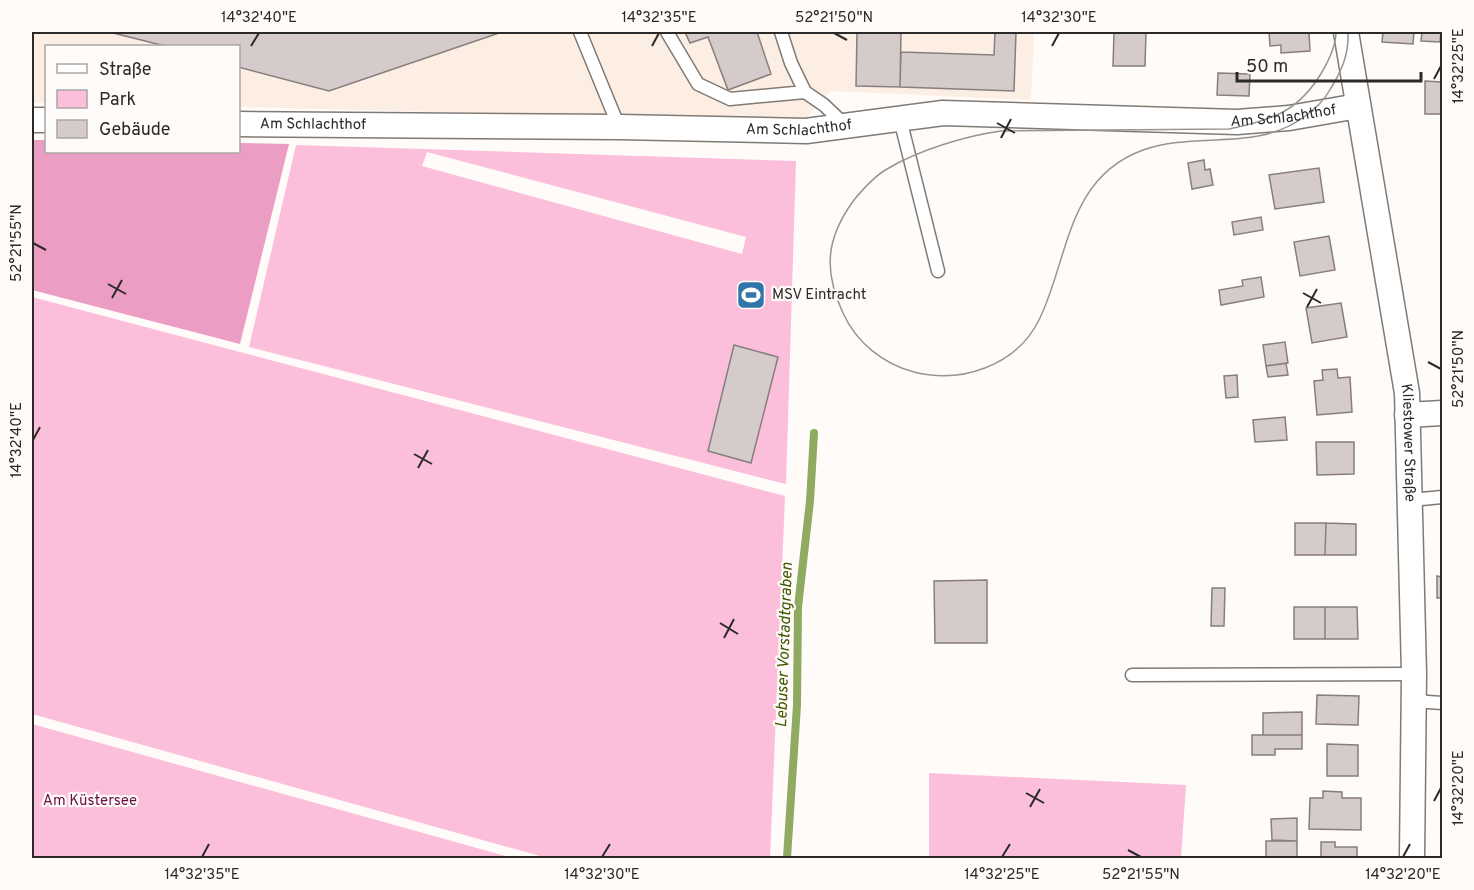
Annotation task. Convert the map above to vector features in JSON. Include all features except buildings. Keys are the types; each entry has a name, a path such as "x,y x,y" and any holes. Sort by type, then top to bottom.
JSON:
{"street":[{"name":"Kliestower Straße","path":"1346,32 1407,393 1414,674 1412,858"},
{"name":"Am Schlachthof","path":"240,124 806,131 943,113 1237,122 1289,118 1358,106"},
{"path":"1407,415 1443,412"}],"lane":[{"path":"580,32 620,127"},
{"path":"667,32 698,84 730,99 805,92"},
{"path":"781,32 791,63 805,92 824,105 846,126"},
{"path":"900,119 938,271"},
{"path":"1411,500 1443,497"},
{"path":"1132,675 1414,674"},
{"path":"1414,701 1443,703"}],"shaded area":[{"path":"32,32 1034,32 1031,100 831,91 803,121 240,107 240,45 45,45 45,103 32,103"},
{"path":"32,140 45,140 45,153 240,153 240,143 289,144 240,344 32,290"}],"green space":[{"path":"296,145 796,161 786,484 249,347","holes":["427,152 746,237 742,254 422,166"]},
{"path":"32,297 785,496 770,858 547,858 32,714"},
{"name":"Am Küstersee","path":"32,724 513,858 32,858"},
{"path":"929,773 1186,785 1181,858 929,858"}],"waterway":[{"name":"Lebuser Vorstadtgraben","path":"787,858 797,705 798,607 810,501 814,433"}],"tram line":[{"path":"1336,32 1327,63 1304,96 1283,112 1259,122 1229,129 1001,131 972,136 942,145 887,169 869,183 854,200 833,241 830,268 832,283 849,324 863,342 881,357 914,372 932,375 968,373 1002,360 1029,336 1039,320 1073,223 1084,200 1098,180 1118,163 1143,150 1184,142 1246,138 1266,134 1285,128 1304,117 1323,101 1338,75 1346,55 1348,32"}],"place":[{"name":"MSV Eintracht","path":"751,295"}]}
